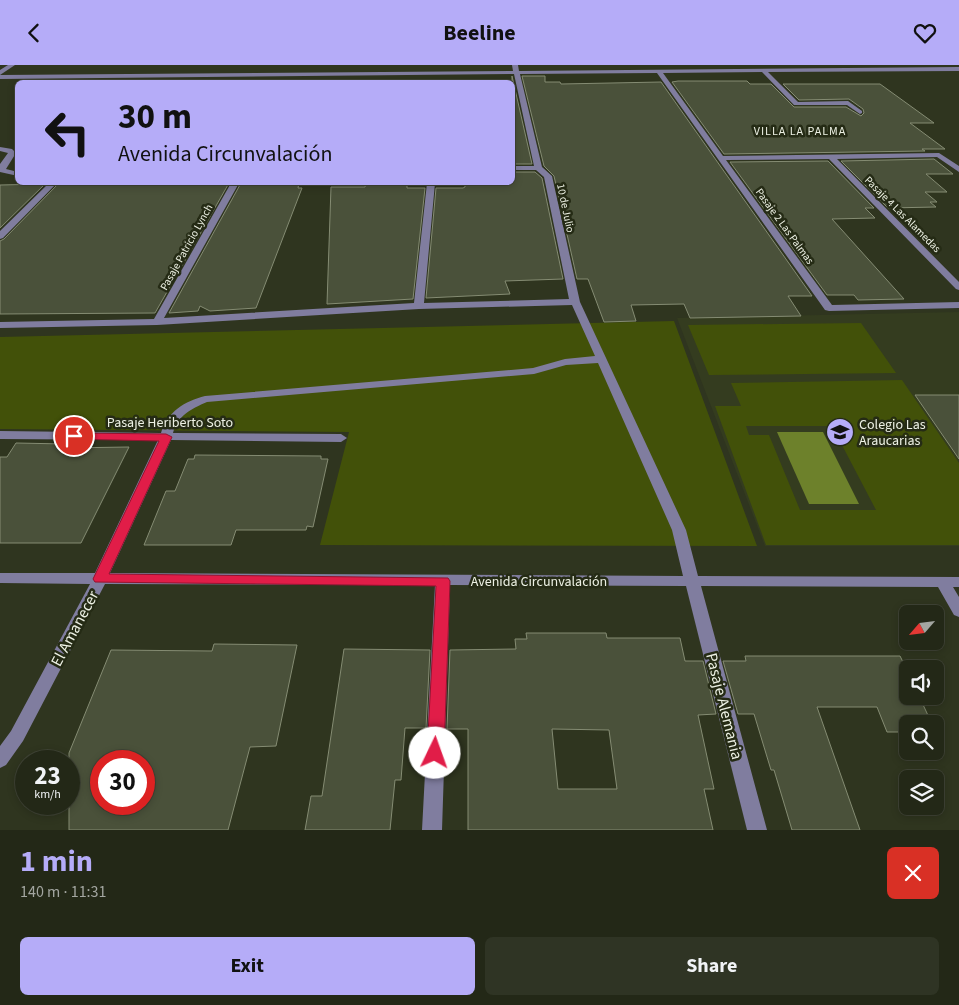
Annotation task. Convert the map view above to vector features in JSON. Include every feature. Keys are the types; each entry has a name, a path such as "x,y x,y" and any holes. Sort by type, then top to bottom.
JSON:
{"street":[{"path":"0,73 12,65"},
{"path":"859,65 865,69"},
{"path":"0,77 225,72 515,69 658,71 959,69"},
{"name":"10 de Julio","path":"515,69 538,168 548,176 575,302 602,359"},
{"path":"763,70 796,104 848,103 860,112"},
{"name":"Pasaje 2 Las Palmas","path":"658,71 829,307 959,305"},
{"path":"0,149 12,153 2,166 2,170 15,173"},
{"path":"722,158 939,155 959,170"},
{"name":"Pasaje 4 Las Alamedas","path":"830,156 959,287"},
{"path":"515,168 538,168"},
{"path":"0,236 51,185"},
{"name":"Pasaje Patricio Lynch","path":"157,322 234,185"},
{"path":"420,306 431,185"},
{"path":"0,325 157,322 420,306 575,302"},
{"name":"El Amanecer","path":"0,760 17,736 100,579 166,437 170,422 182,409 205,399 534,371 565,362 602,359"},
{"name":"Pasaje Alemania","path":"602,359 679,531 757,830"},
{"name":"Pasaje Heriberto Soto","path":"0,435 341,438"},
{"name":"Avenida Circunvalación","path":"0,579 959,582"},
{"path":"432,830 443,581"},
{"path":"943,582 959,611"}],"shaded area":[{"name":"Colegio Las Araucarias","path":"959,312 959,546 765,546 677,318"},
{"path":"674,321 757,546 320,545 349,432 0,429 0,337"},
{"path":"861,323 896,373 709,375 688,325"},
{"path":"902,380 959,463 959,545 766,545 715,406 741,406 731,383","holes":["746,426 832,426 876,510 800,510 769,435 749,435"]},
{"path":"777,432 823,432 859,504 809,504"}],"building":[{"path":"522,76 545,76 545,82 560,82 561,84 661,82 812,296 788,296 801,316 690,318 684,304 631,305 636,321 604,322 588,279 577,279 554,176 544,166"},
{"path":"747,81 750,84 771,84 794,107 846,107 861,116 864,113 863,109 849,99 799,100 783,84 880,84 934,123 910,123 945,149 922,149 925,151 724,154 672,82"},
{"path":"515,89 532,164 515,164"},
{"path":"934,159 953,174 926,174 947,192 925,192 937,202 930,202 936,207 888,208 841,161"},
{"path":"828,161 874,208 865,208 875,218 832,219 904,299 858,300 854,295 827,295 730,162"},
{"path":"515,172 535,172 542,178 563,279 505,281 510,294 426,298 436,188 465,187 465,185 515,185"},
{"path":"0,185 15,185 44,185 0,228"},
{"path":"57,185 228,185 155,313 0,314 0,241"},
{"path":"240,185 299,185 298,188 302,188 256,308 210,311 200,306 198,311 169,313"},
{"path":"366,185 407,185 407,188 425,188 413,299 327,304 331,187 365,187"},
{"path":"915,395 959,395 959,459"},
{"path":"16,443 65,444 63,448 129,447 81,543 0,543 0,457 7,457"},
{"path":"195,455 321,456 321,459 328,459 313,527 307,526 306,530 236,530 231,545 144,545 166,491 175,491 188,459 194,459"},
{"path":"526,633 606,633 607,638 680,638 685,661 703,661 716,714 698,715 714,789 704,789 713,830 468,830 468,729 447,729 450,650 516,649 515,639 527,639","holes":["552,729 609,730 617,789 558,789"]},
{"path":"214,644 297,645 276,746 250,747 228,830 69,830 69,815 80,815 80,750 70,750 111,650 212,651"},
{"path":"344,649 430,650 426,728 405,728 401,780 395,780 390,830 305,830 311,796 322,796"},
{"path":"745,656 900,656 902,660 899,660 899,705 923,705 928,715 899,715 899,732 887,732 877,707 817,707 860,830 792,830 774,770 771,770 754,714 738,714 723,661 746,661"}],"place":[{"name":"Colegio Las Araucarias","path":"840,432"}],"district":[{"name":"VILLA LA PALMA","path":"800,131"}],"route":[{"path":"74,436 166,437 100,579 443,581 435,753"}]}
